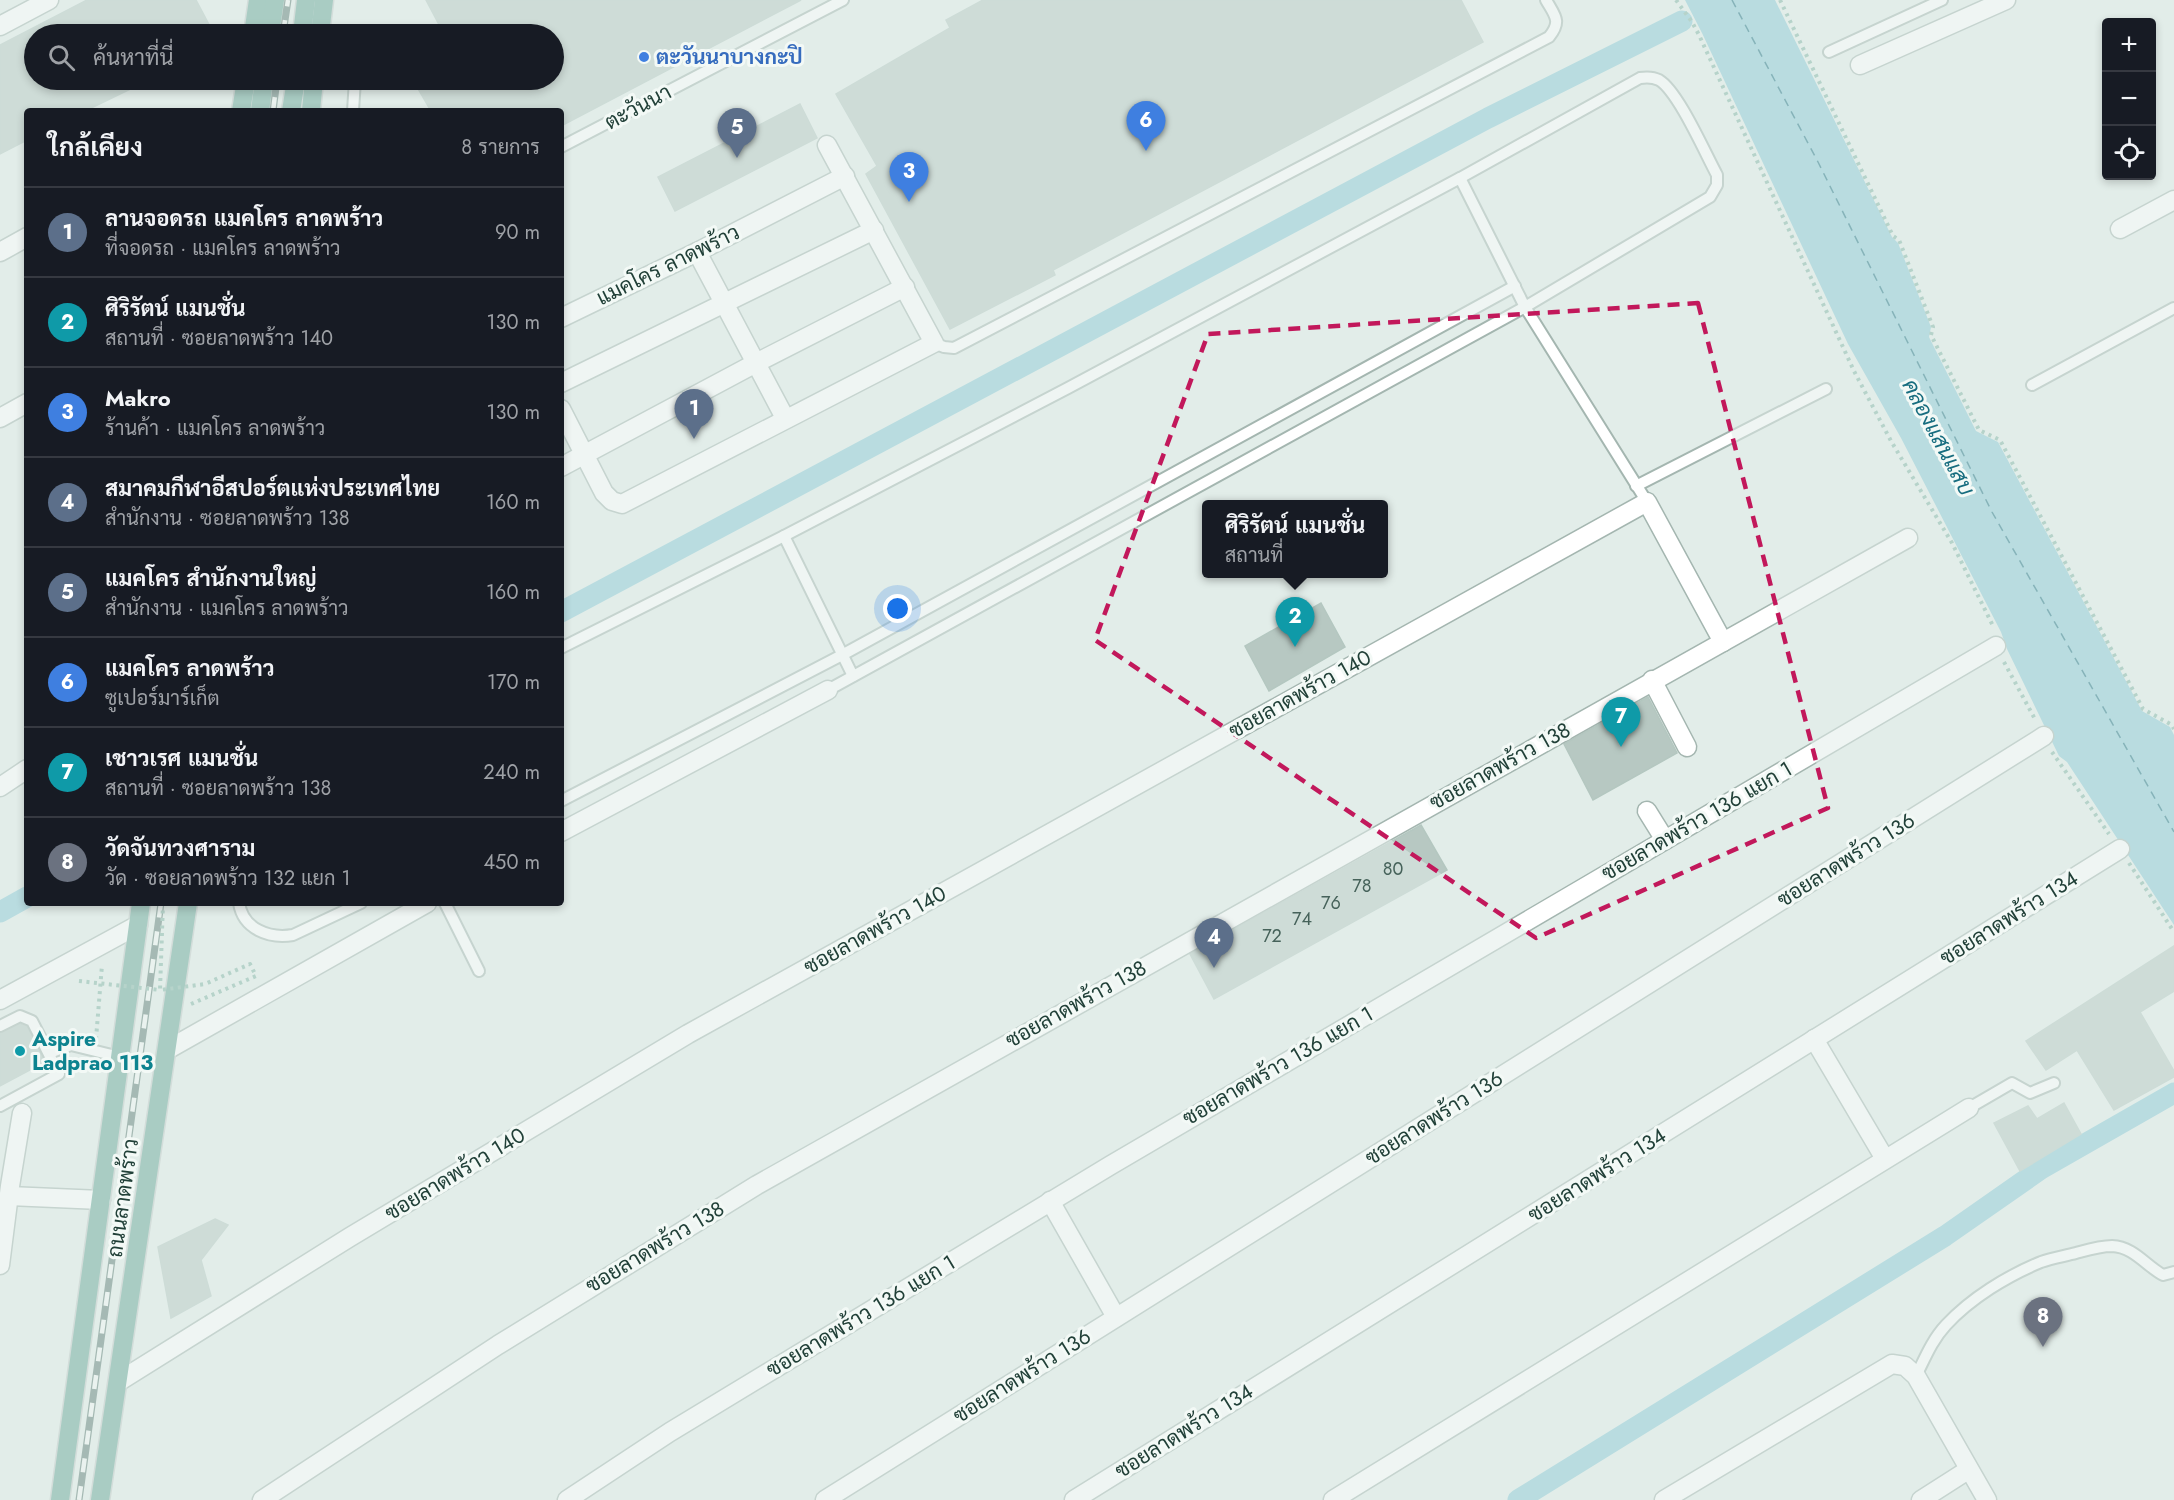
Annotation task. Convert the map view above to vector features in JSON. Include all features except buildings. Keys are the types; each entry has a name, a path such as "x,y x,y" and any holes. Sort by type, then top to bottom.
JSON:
{"main road":[{"path":"271,24 275,0"},
{"path":"303,24 306,0"},
{"path":"321,24 324,0"},
{"path":"254,24 255,4"},
{"path":"241,108 244,90"},
{"path":"260,108 263,90"},
{"path":"291,108 294,90"},
{"path":"311,108 313,90"},
{"name":"ถนนลาดพร้าว","path":"60,1500 141,906"},
{"name":"ถนนลาดพร้าว","path":"100,1500 188,906"}],"street":[{"path":"0,26 49,0"},
{"path":"1860,65 2006,0"},
{"path":"564,416 604,493 612,501 622,504 934,343 827,145"},
{"name":"แมคโคร ลาดพร้าว","path":"564,317 845,176"},
{"path":"2120,229 2174,200"},
{"path":"564,382 874,230"},
{"path":"0,252 24,239"},
{"path":"697,252 785,418"},
{"path":"564,465 905,287"},
{"path":"0,418 24,405"},
{"path":"1647,502 1723,642"},
{"name":"ซอยลาดพร้าว 140","path":"118,1382 350,1237 688,1034 1647,502"},
{"name":"ซอยลาดพร้าว 138","path":"262,1500 498,1345 757,1185 1908,538"},
{"name":"ซอยลาดพร้าว 136 แยก 1","path":"567,1500 680,1426 1050,1201 1996,646"},
{"path":"1652,680 1687,747"},
{"path":"564,830 828,690"},
{"name":"ซอยลาดพร้าว 136","path":"825,1500 2044,736"},
{"path":"0,787 24,771"},
{"path":"1647,811 1665,840"},
{"name":"ซอยลาดพร้าว 134","path":"1074,1500 2120,849"},
{"path":"167,1050 423,906"},
{"path":"0,999 138,926"},
{"path":"1814,1039 1885,1159"},
{"path":"1333,1500 1969,1108"},
{"path":"0,1265 6,1191 22,1113"},
{"path":"6,1191 100,1200"},
{"path":"1050,1201 1116,1317"},
{"path":"1664,1500 1892,1364 1905,1366 1916,1376 1987,1500"},
{"path":"1921,1500 1968,1470"}],"lane":[{"name":"ตะวันนา","path":"564,145 843,0"},
{"path":"934,343 954,348 1549,37 1556,28 1557,19 1546,0"},
{"path":"1829,52 1942,0"},
{"path":"564,646 784,536 1079,383 1460,178 1640,78 1649,77 1658,80 1671,92 1717,175 1717,185 1710,197 1525,307 828,690"},
{"path":"353,108 354,90"},
{"path":"1460,178 1525,307 1647,502"},
{"path":"564,799 842,655 1515,286"},
{"path":"2032,385 2174,308"},
{"path":"1636,486 1826,388"},
{"path":"784,536 853,676"},
{"path":"239,906 246,919 255,928 265,935 281,937 299,932 355,906"},
{"path":"446,906 479,971"},
{"path":"0,1026 20,1016 32,1021 57,1069 57,1076 0,1106"},
{"path":"49,1053 71,1045 120,1057"},
{"path":"1969,1108 2012,1083 2030,1093 2054,1083"},
{"path":"1916,1376 1931,1344 1946,1325 1968,1305 1994,1287 2042,1262 2087,1250 2113,1246 2133,1251 2163,1275 2174,1272"}],"path":[{"path":"1676,0 1692,21 1699,35 1854,371 1952,543 1998,638 1996,646 2056,761 2120,849 2174,933"},
{"path":"1780,0 1893,236 1899,240 1933,327 1931,335 1979,430 2000,440 2143,709 2172,725 2174,729"},
{"path":"160,990 163,906"},
{"path":"95,1051 104,944"},
{"path":"79,981 160,990 205,984 250,964 256,976 173,1012"}],"highlighted area":[{"path":"1698,303 1828,808 1536,938 1095,640 1208,334"}],"water":[{"name":"คลองแสนแสบ","path":"1685,0 1775,0 1892,237 1898,243 1931,327 1929,337 1976,431 1998,442 2142,711 2170,727 2174,735 2174,925 2067,762 2059,756 2001,632 1901,438 1848,344"}],"waterway":[{"path":"564,610 1488,118 1682,21"},
{"path":"0,912 24,899"},
{"path":"1518,1500 1945,1236 2041,1169 2174,1093"}],"ferry route":[{"path":"1732,0 1818,162 1992,512 2174,832"}],"railway":[{"path":"284,24 288,0"},
{"path":"273,108 276,90"},
{"path":"79,1500 161,906"}],"place":[{"name":"ตะวันนาบางกะปิ","path":"644,57"},
{"name":"แมคโคร ลาดพร้าว","path":"1146,151"},
{"name":"แมคโคร สำนักงานใหญ่","path":"737,158"},
{"name":"Makro","path":"909,202"},
{"name":"ลานจอดรถ แมคโคร ลาดพร้าว","path":"694,439"},
{"name":"ศิริรัตน์ แมนชั่น","path":"1295,647"},
{"name":"เชาวเรศ แมนชั่น","path":"1621,747"},
{"name":"สมาคมกีฬาอีสปอร์ตแห่งประเทศไทย","path":"1214,968"},
{"name":"Aspire Ladprao 113","path":"20,1051"},
{"name":"วัดจันทวงศาราม","path":"2043,1347"}]}
